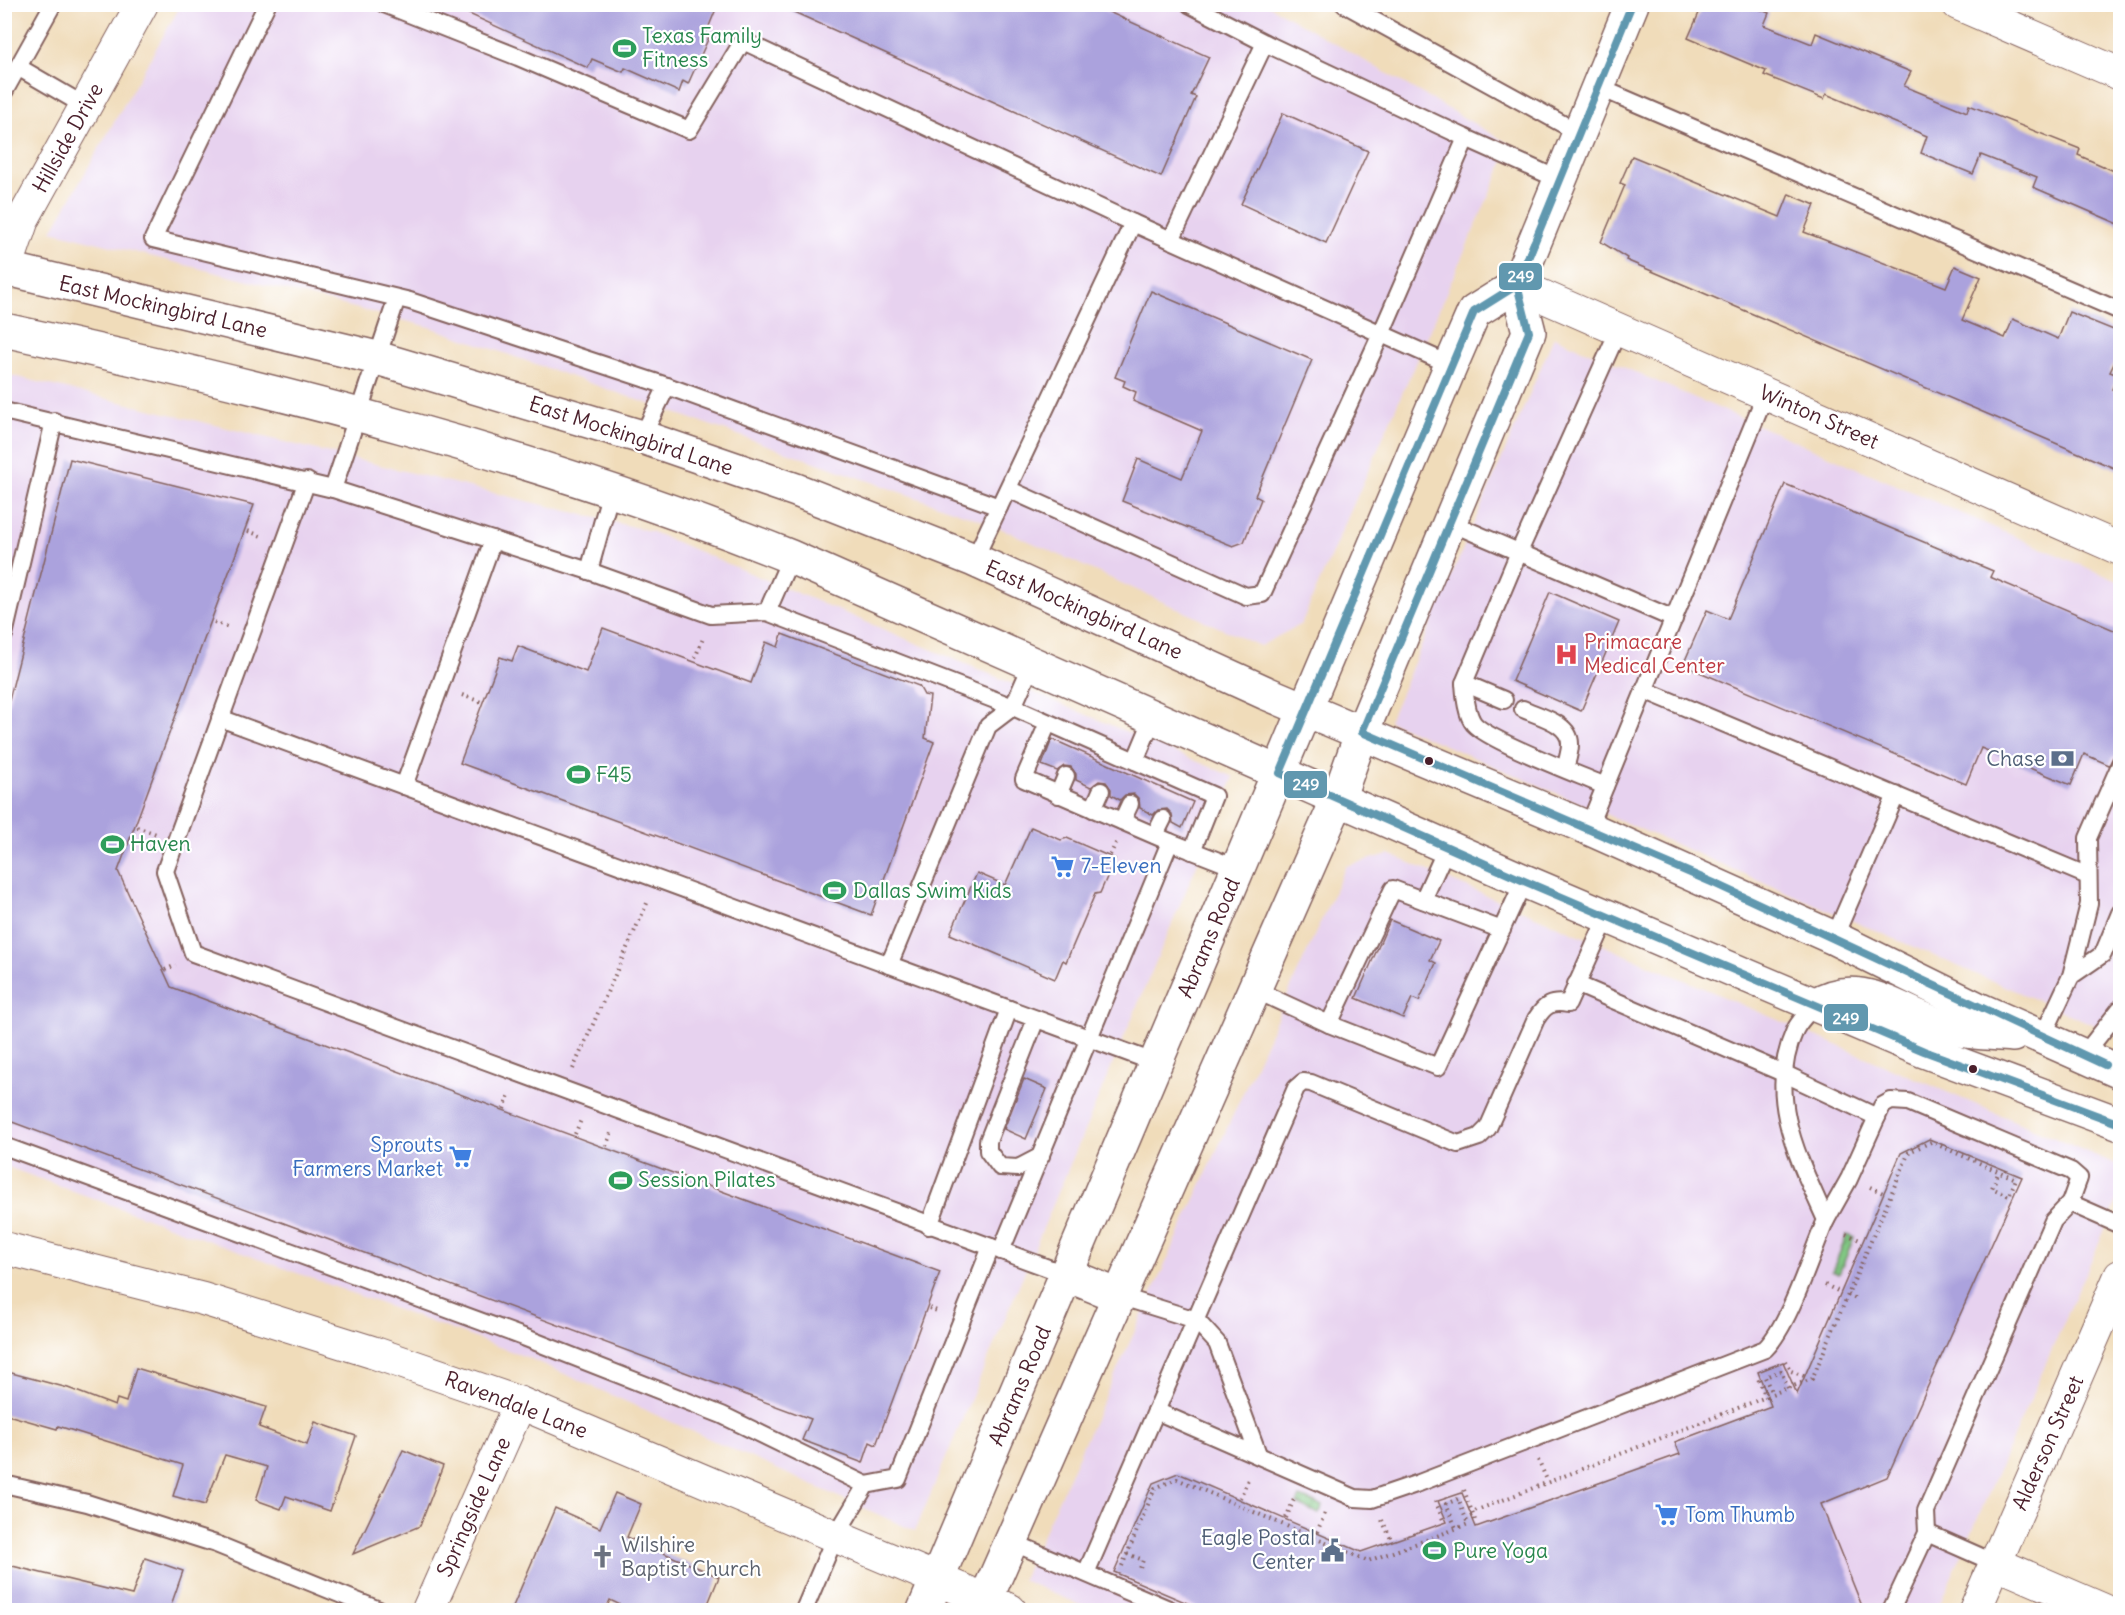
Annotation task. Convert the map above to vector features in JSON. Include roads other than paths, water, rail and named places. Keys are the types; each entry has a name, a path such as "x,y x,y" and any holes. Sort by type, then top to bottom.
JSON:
{"main road":[{"path":"992,1607 1012,1542 1338,800 1362,732 1529,332 1517,285 1632,4"},
{"name":"East Mockingbird Lane","path":"5,271 377,358 642,438 796,490 974,560 1307,710 1588,828 1834,938 2042,1038 2121,1072"},
{"name":"Abrams Road","path":"924,1611 1474,312 1517,285"},
{"path":"4,330 201,374 357,415 611,491 699,520 791,557 1607,917 1924,1051 2121,1124"},
{"path":"1815,1005 1830,996 1864,994 1949,1028 2042,1038"},
{"path":"1067,1275 1119,1296"}],"street":[{"name":"Hillside Drive","path":"5,271 23,219 142,4"},
{"path":"1958,4 2121,74"},
{"name":"Winton Street","path":"1517,285 2121,549"},
{"name":"Ravendale Lane","path":"4,1248 203,1299 372,1352 520,1403 937,1580 992,1607"},
{"name":"Alderson Street","path":"1975,1611 2121,1276"},
{"name":"Springside Lane","path":"428,1611 520,1403"},
{"path":"1995,1563 2104,1611"}],"lane":[{"path":"4,92 52,4"},
{"path":"267,4 153,239 397,298 667,386 999,507"},
{"path":"384,4 518,57 689,130 743,41 1133,223 1451,365"},
{"path":"1189,4 1265,44 1560,180"},
{"path":"1344,4 1579,133"},
{"path":"1171,240 1265,44"},
{"path":"18,67 85,106"},
{"path":"1598,87 2121,311"},
{"path":"1008,489 1246,596 1262,594 1381,334 1466,138"},
{"path":"974,560 1133,223"},
{"path":"333,489 397,298"},
{"path":"1605,786 1494,737 1474,723 1465,698 1464,683 1519,552 1619,329"},
{"path":"642,438 667,386"},
{"path":"1588,828 1766,393"},
{"path":"4,411 54,421 333,489 589,571 711,615 767,612 1013,707 1048,723 1080,744 1114,760 1141,769 1177,788 1214,796 1192,851"},
{"path":"4,636 54,421"},
{"path":"307,482 165,870 193,953 1067,1275"},
{"path":"589,571 611,491"},
{"path":"1451,523 1674,619"},
{"path":"404,786 493,540"},
{"path":"767,612 791,557"},
{"path":"889,965 988,726 1013,707 1032,664"},
{"path":"1464,683 1504,700"},
{"path":"1644,690 2088,876"},
{"path":"1523,709 1556,723 1567,732 1571,744 1565,769"},
{"path":"220,718 1156,1063"},
{"path":"1141,769 1153,718"},
{"path":"1048,723 1024,779 1162,839 1239,869"},
{"path":"2042,1038 2071,976 2089,904 2088,838 2121,765"},
{"path":"1058,795 1066,776"},
{"path":"1093,809 1101,791"},
{"path":"1834,938 1896,795"},
{"path":"1122,821 1130,804"},
{"path":"4,1146 525,1338 722,1415 866,1485 898,1479 996,1249 1041,1156 1089,1039 1162,839 1163,819"},
{"path":"1423,900 1447,847"},
{"path":"1255,990 1329,1024 1438,1067 1524,881"},
{"path":"1329,1024 1393,889 1502,930"},
{"path":"2071,976 2103,954 2121,913"},
{"path":"1086,1573 1296,1088 1303,1082 1311,1083 1458,1144 1479,1137 1488,1128 1536,1019 1544,1007 1555,1002 1568,1004 1607,917"},
{"path":"1576,984 1784,1072 1877,1117"},
{"path":"1815,1005 1796,1028 1785,1058 1785,1112 1791,1140 1826,1220"},
{"path":"929,1226 1009,1009"},
{"path":"2083,1056 2121,1009"},
{"path":"1036,1019 988,1141 988,1151 1000,1167 1018,1168 1041,1156"},
{"path":"1156,1411 1355,1498 1372,1499 1419,1484 1711,1372 1764,1349 1772,1342 1792,1302 1826,1220 1849,1179 1882,1106 1891,1101 1908,1102 2072,1171 2079,1178 2070,1203 2053,1221 1926,1511 1927,1533 1891,1611"},
{"path":"2070,1203 2121,1225"},
{"path":"1119,1296 1196,1320 1217,1343 1258,1454"},
{"path":"4,1484 87,1503 216,1544 380,1611"},
{"path":"804,1611 835,1537 866,1485"},
{"path":"1927,1533 1995,1563"},
{"path":"1012,1542 1171,1611"}],"place":[{"name":"Texas Family Fitness","path":"624,48"},
{"name":"Primacare Medical Center","path":"1566,654"},
{"name":"Chase","path":"2063,759"},
{"name":"F45","path":"578,775"},
{"name":"Haven","path":"112,844"},
{"name":"7-Eleven","path":"1063,866"},
{"name":"Dallas Swim Kids","path":"835,891"},
{"name":"Sprouts Farmers Market","path":"461,1157"},
{"name":"Session Pilates","path":"620,1180"},
{"name":"Tom Thumb","path":"1667,1515"},
{"name":"Eagle Postal Center","path":"1333,1550"},
{"name":"Pure Yoga","path":"1435,1551"},
{"name":"Wilshire Baptist Church","path":"603,1557"}]}
